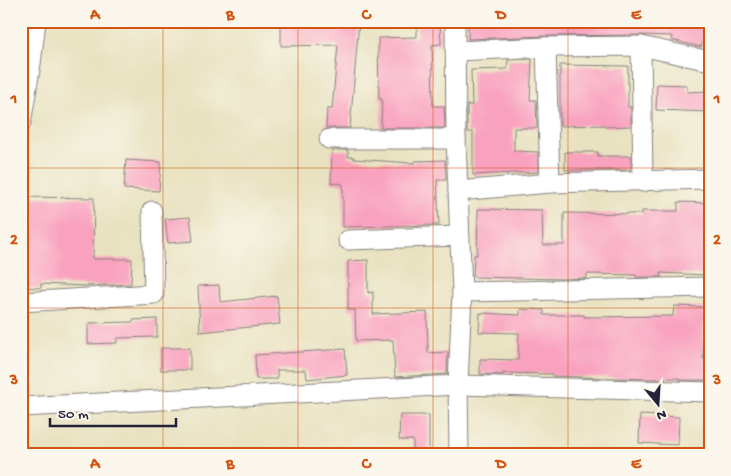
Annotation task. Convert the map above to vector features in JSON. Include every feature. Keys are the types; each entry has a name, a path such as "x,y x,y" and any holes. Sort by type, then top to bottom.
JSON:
{"street":[{"path":"21,123 36,21"},
{"path":"455,21 456,139 462,292 458,386 459,455"},
{"path":"456,51 546,47 641,46 710,61"},
{"path":"641,46 643,182"},
{"path":"546,47 550,183"},
{"path":"329,139 456,139"},
{"path":"458,191 550,183 710,179"},
{"path":"21,302 154,294 152,211"},
{"path":"348,240 459,236"},
{"path":"462,292 710,287"},
{"path":"21,408 458,386 710,392"}],"building":[{"path":"327,21 359,21 350,128 326,128 327,109 332,109 338,45 281,46 281,25 327,24"},
{"path":"417,21 440,21 441,44 432,45 433,106 444,106 445,128 381,128 382,99 379,99 378,38 417,37"},
{"path":"468,21 707,21 701,47 671,40 672,36 546,36 468,39"},
{"path":"532,59 530,100 536,100 537,128 514,128 514,151 538,152 538,172 473,175 473,132 467,132 467,105 472,105 471,70 507,69 508,60"},
{"path":"560,65 628,66 628,107 631,107 631,126 560,126"},
{"path":"657,84 687,85 687,92 710,91 710,112 656,110"},
{"path":"332,150 348,150 348,157 354,157 354,159 415,163 415,161 445,160 446,180 437,180 439,225 343,227 343,184 331,183"},
{"path":"565,152 598,152 598,156 631,156 631,170 565,170"},
{"path":"126,160 161,162 159,191 124,189"},
{"path":"21,197 94,198 93,259 132,259 131,284 85,286 41,284 41,288 21,287"},
{"path":"678,202 710,203 707,275 660,273 661,277 636,277 636,275 587,274 587,278 563,279 473,277 474,255 477,255 478,209 542,210 543,245 564,245 564,213 642,214 642,211 678,211"},
{"path":"190,217 193,241 168,243 165,219"},
{"path":"368,260 368,293 373,292 373,314 427,312 428,353 448,352 447,374 395,377 393,340 356,341 355,310 348,310 348,261"},
{"path":"219,285 220,302 277,296 280,324 200,332 198,286"},
{"path":"674,306 704,307 703,359 707,359 707,380 552,376 552,374 480,374 480,359 518,360 519,333 479,332 480,313 520,315 520,309 544,310 544,315 584,315 584,317 673,316"},
{"path":"157,319 157,337 117,338 117,343 88,344 88,323 133,322 133,320"},
{"path":"161,348 190,348 190,370 161,370"},
{"path":"345,349 347,375 307,379 306,370 277,370 277,379 256,379 255,355"},
{"path":"400,415 429,415 429,455 413,455 413,440 399,440"},
{"path":"640,415 679,417 678,445 639,443"}]}
